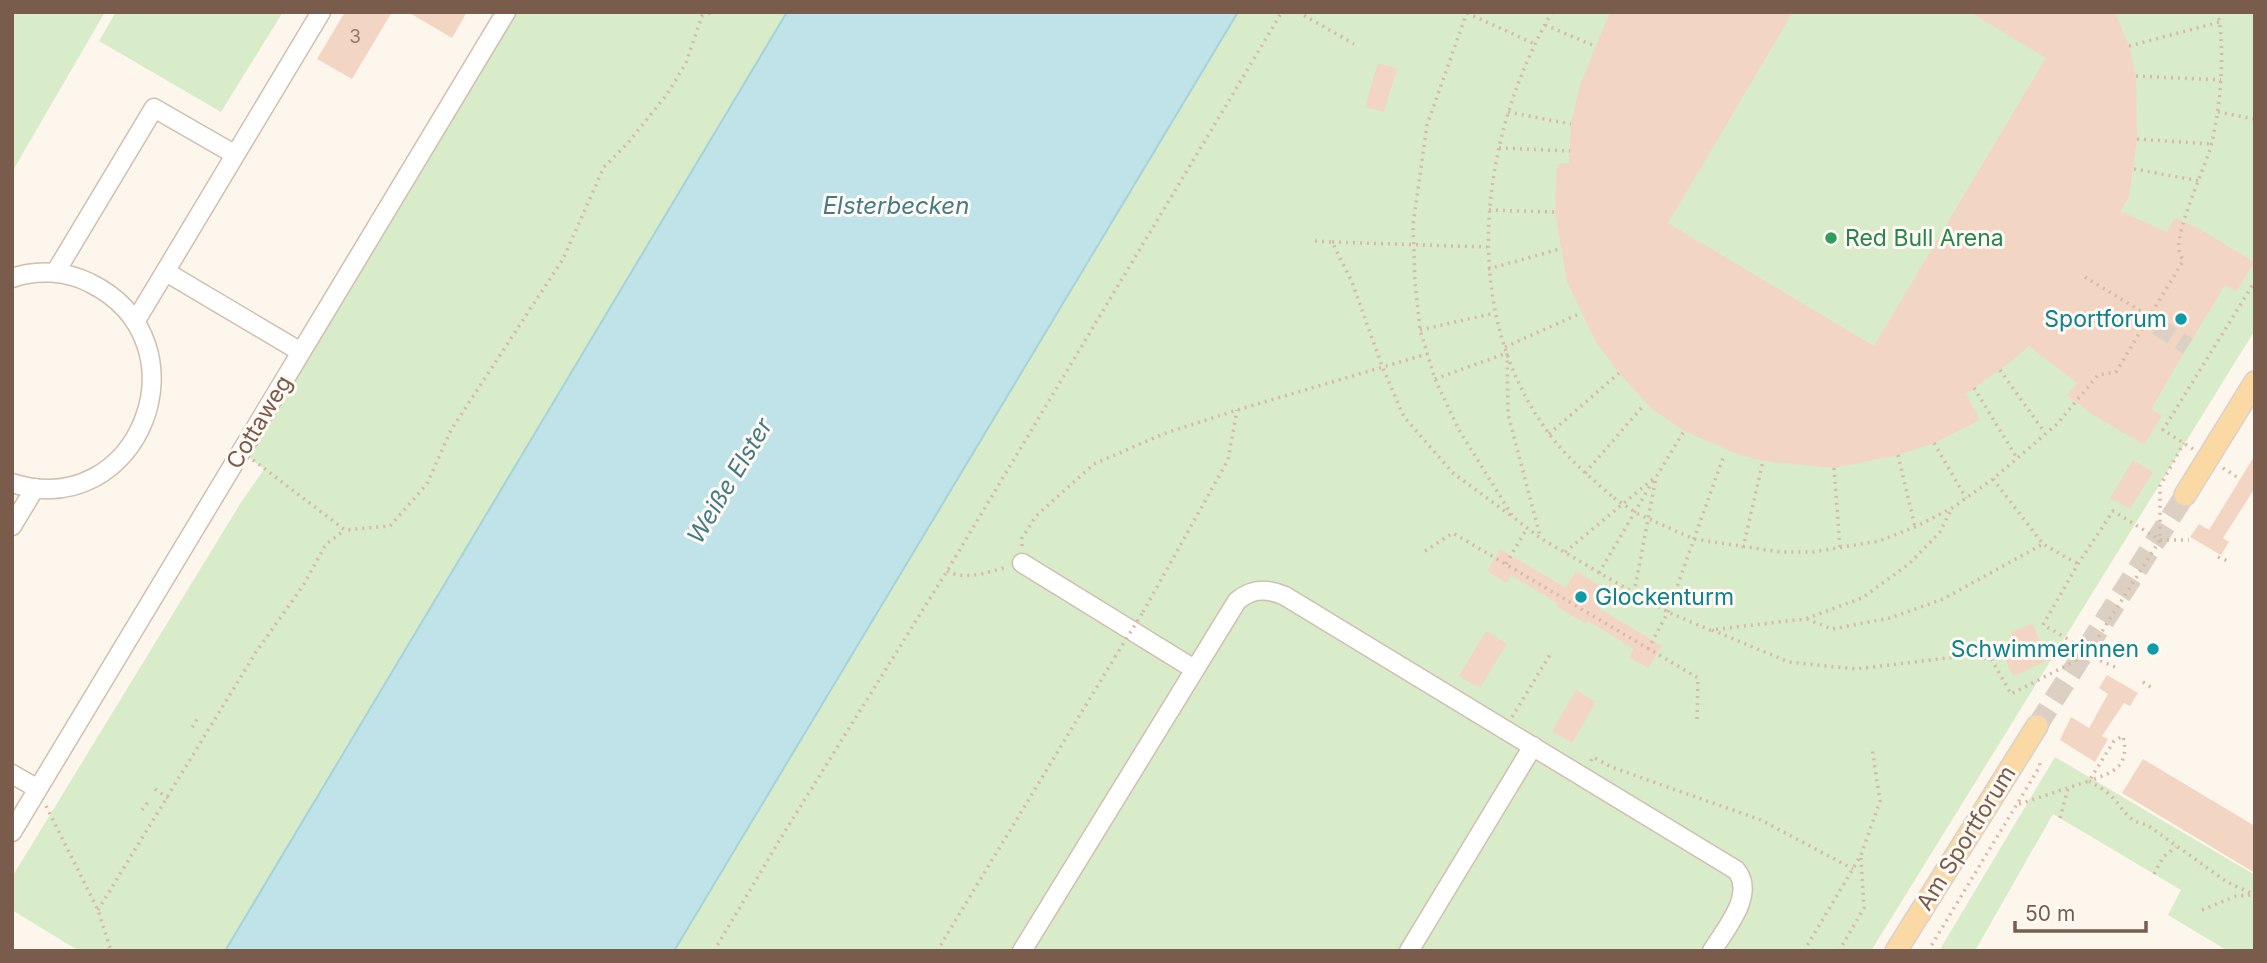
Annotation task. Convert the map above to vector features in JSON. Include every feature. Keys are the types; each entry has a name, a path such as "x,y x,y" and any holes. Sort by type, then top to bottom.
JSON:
{"main road":[{"path":"2185,495 2255,382"},
{"name":"Am Sportforum","path":"1896,951 2037,726"}],"street":[{"path":"135,322 321,12"},
{"name":"Cottaweg","path":"12,832 506,12"},
{"path":"55,273 154,108 234,154"},
{"path":"166,271 301,352"},
{"path":"12,278 26,274 55,273 86,280 115,298 135,322 149,354 153,383 149,410 138,436 122,456 99,474 72,485 35,488 12,483"},
{"path":"12,526 35,488"},
{"path":"1022,563 1194,668"},
{"path":"1022,951 1237,601 1256,590 1276,592 1735,870 1741,876 1744,892 1712,951"},
{"path":"1409,951 1533,746"},
{"path":"12,774 38,789"}],"path":[{"path":"98,910 256,652 303,586 326,544 345,530 390,526 427,484 451,430 563,259 604,167 627,144 668,93 686,63 702,16 713,12"},
{"path":"714,951 782,836 947,571 1282,12"},
{"path":"1298,12 1354,44"},
{"path":"1513,517 1459,430 1427,354 1420,330 1413,225 1427,125 1466,12 1535,44"},
{"path":"1552,12 1515,88 1499,148 1489,210 1488,269 1494,313 1506,350 1527,398 1549,434 1585,473 1614,498 1638,514 1693,539 1781,552 1813,552 1879,541 1952,508 1993,479 2046,434 2098,376 2116,372 2183,261 2178,250 2183,222 2200,181 2218,112 2221,80 2218,12"},
{"path":"2129,46 2220,22"},
{"path":"1544,25 1595,46"},
{"path":"2136,76 2221,80"},
{"path":"1508,112 1571,124"},
{"path":"2218,112 2255,119"},
{"path":"2137,139 2211,144"},
{"path":"1499,148 1570,151"},
{"path":"2134,169 2200,181"},
{"path":"1489,210 1552,212"},
{"path":"1315,241 1487,247"},
{"path":"1332,242 1352,282 1382,366 1404,417 1453,473 1541,538 1668,612 1789,662 1856,669 1972,655 1992,660 2011,694 2087,655 2160,540 2160,486 2181,442 2163,430 2255,281"},
{"path":"1488,269 1560,249"},
{"path":"2085,277 2149,316"},
{"path":"1420,330 1494,313"},
{"path":"1436,379 1506,350 1581,313"},
{"path":"1506,350 1508,414 1541,538"},
{"path":"947,571 957,576 974,575 1022,563 1022,538 1036,516 1094,464 1163,434 1427,354"},
{"path":"2000,370 2046,434"},
{"path":"1549,434 1619,373"},
{"path":"1974,388 2017,459"},
{"path":"1585,473 1643,406"},
{"path":"937,951 1143,612 1228,460 1237,410"},
{"path":"1599,573 1684,431"},
{"path":"1935,445 1966,498"},
{"path":"242,452 345,530"},
{"path":"1648,649 1668,612 1724,455"},
{"path":"1898,455 1915,527"},
{"path":"1743,548 1763,461"},
{"path":"1834,468 1840,547"},
{"path":"1565,552 1656,477"},
{"path":"1634,593 1656,477"},
{"path":"1993,479 2043,544 2078,564"},
{"path":"1710,629 1805,619 1862,598 1900,571 1940,532 1952,508"},
{"path":"2115,667 2087,655 2043,625 2078,564 2112,511 2160,540 2189,540"},
{"path":"1506,564 1527,528"},
{"path":"1425,551 1453,533 1698,678 1697,723"},
{"path":"1805,619 1832,629 1890,618 1943,599 2043,544"},
{"path":"2218,557 2228,561"},
{"path":"1510,719 1551,653"},
{"path":"2143,682 2152,688"},
{"path":"192,727 197,719"},
{"path":"1928,951 2017,805 2116,772 2125,746 2123,736 2114,740 2088,781"},
{"path":"1804,951 1861,855 1880,801 1872,748"},
{"path":"1589,764 1593,757 1611,767 1761,820 1853,869"},
{"path":"2088,781 2109,793 2138,824 2146,824 2227,882 2255,895"},
{"path":"2060,818 2068,788"},
{"path":"38,789 98,910 111,951"},
{"path":"155,789 168,799"},
{"path":"142,810 148,802"},
{"path":"2154,874 2163,857 2176,847"},
{"path":"1839,951 1864,908 1861,855"},
{"path":"2202,910 2236,896 2255,895"}],"green space":[{"path":"12,12 105,12 12,172"},
{"path":"116,12 283,12 221,112 99,41"},
{"path":"508,12 787,12 225,951 79,951 12,910 12,877 264,469 242,452"},
{"path":"1238,12 2255,12 2255,330 1871,951 674,951"},
{"path":"2055,757 2255,875 2255,951 2228,951 2168,915 2181,890 2053,814 1975,951 1939,951"}],"water":[{"name":"Elsterbecken","path":"787,12 1238,12 674,951 225,951"}],"building":[{"path":"345,12 392,12 352,79 317,59"},
{"path":"408,12 467,12 452,38"},
{"name":"Red Bull Arena","path":"1610,12 1793,12 1668,223 1874,346 2046,58 1970,12 2115,12 2129,46 2136,76 2137,139 2129,197 2120,211 2167,232 2174,218 2198,228 2254,262 2236,292 2225,285 2188,346 2151,409 2162,415 2144,445 2092,414 2067,395 2077,383 2029,346 1966,394 1980,420 1934,443 1898,455 1834,468 1763,461 1735,453 1684,431 1651,408 1619,373 1596,342 1567,282 1555,212 1557,164 1569,163 1571,124 1580,85"},
{"path":"1378,63 1397,69 1384,112 1365,107"},
{"path":"2255,455 2255,488 2223,538 2229,542 2221,555 2190,537 2199,524 2209,530"},
{"path":"2133,460 2153,472 2130,509 2110,498"},
{"path":"1500,549 1566,588 1576,571 1607,590 1597,607 1662,646 1648,668 1629,657 1634,649 1588,621 1586,624 1511,575 1506,583 1487,571"},
{"path":"2032,623 2049,660 2013,676 1999,645 2013,639 2011,633"},
{"path":"1486,631 1507,644 1480,688 1459,676"},
{"path":"2107,675 2138,693 2130,706 2124,703 2102,736 2108,739 2095,762 2060,740 2071,717 2089,728 2108,694 2099,688"},
{"path":"1576,690 1596,702 1572,743 1552,731"},
{"path":"2143,759 2255,826 2255,873 2122,793"}],"tunnel":[{"path":"2157,326 2188,346"},
{"path":"2037,726 2185,495"}],"place":[{"name":"Red Bull Arena","path":"1831,238"},
{"name":"Sportforum","path":"2181,319"},
{"name":"Glockenturm","path":"1581,597"},
{"name":"Schwimmerinnen","path":"2153,649"}],"water label":[{"name":"Weiße Elster","path":"730,481"}]}
